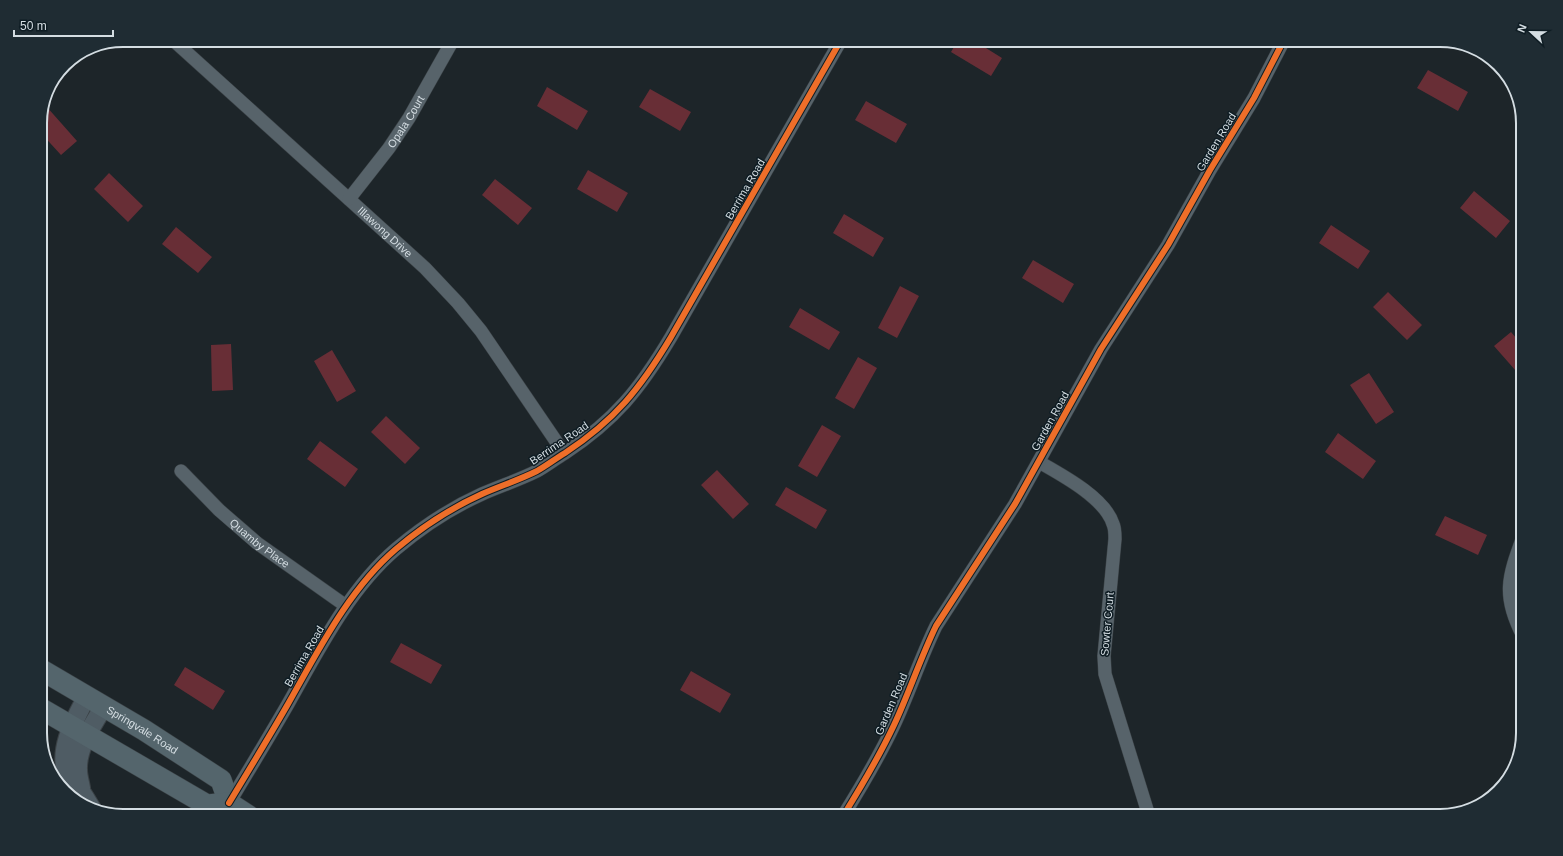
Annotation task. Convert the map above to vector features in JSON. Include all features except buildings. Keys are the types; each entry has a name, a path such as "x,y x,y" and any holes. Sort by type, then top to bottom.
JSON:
{"main road":[{"name":"Springvale Road","path":"47,673 179,752 221,780 230,803"},
{"path":"86,799 67,775 78,762 79,731 95,701"},
{"path":"47,712 207,805 230,803 239,809"}],"street":[{"name":"Illawong Drive","path":"181,47 350,198 425,268 458,303 481,332 564,453"},
{"name":"Opala Court","path":"350,198 389,148 409,118 449,47"},
{"name":"Berrima Road","path":"230,803 319,649 346,606 364,582 395,550 452,509 538,470 564,453 588,437 613,416 634,393 653,368 729,239 837,47"},
{"name":"Garden Road","path":"847,809 872,768 894,725 926,646 936,626 1015,504 1101,349 1168,245 1210,170 1254,98 1280,47"},
{"name":"Sowter Court","path":"1039,462 1066,478 1102,505 1114,524 1115,539 1104,656 1105,674 1147,809"},
{"name":"Quamby Place","path":"181,471 219,510 257,543 346,606"},
{"path":"1516,557 1509,582 1509,597 1516,621"}],"shaded area":[{"path":"954,47 984,47 1002,58 991,76 951,52"},
{"path":"1428,70 1468,92 1458,111 1417,88"},
{"path":"547,87 588,111 577,130 537,106"},
{"path":"650,89 691,112 680,131 639,107"},
{"path":"866,101 907,124 896,143 855,120"},
{"path":"49,109 77,141 61,155 47,140 47,118"},
{"path":"588,170 628,193 617,212 577,189"},
{"path":"109,173 143,206 128,222 94,189"},
{"path":"495,179 532,208 518,225 482,195"},
{"path":"1474,191 1510,221 1496,238 1460,208"},
{"path":"844,214 884,238 873,257 833,233"},
{"path":"1331,225 1370,251 1358,269 1319,243"},
{"path":"176,227 212,257 198,273 162,244"},
{"path":"1033,260 1074,284 1063,303 1022,278"},
{"path":"900,286 919,296 897,338 878,328"},
{"path":"1388,292 1422,325 1407,340 1373,307"},
{"path":"800,308 840,332 829,350 789,327"},
{"path":"1511,332 1516,338 1516,371 1494,346"},
{"path":"231,344 233,390 212,391 211,345"},
{"path":"332,350 356,391 337,402 314,361"},
{"path":"858,357 877,368 854,409 835,398"},
{"path":"1369,373 1394,412 1376,424 1350,385"},
{"path":"386,416 420,448 405,464 371,432"},
{"path":"822,425 841,436 817,477 798,466"},
{"path":"1338,433 1376,461 1363,479 1325,452"},
{"path":"320,441 358,469 345,487 307,459"},
{"path":"717,470 749,504 733,519 701,485"},
{"path":"786,487 827,510 816,529 775,505"},
{"path":"1445,516 1487,535 1478,555 1435,535"},
{"path":"401,643 442,665 431,684 390,662"},
{"path":"185,667 225,691 213,710 174,685"},
{"path":"691,671 731,694 720,713 680,690"}],"cycle path":[{"path":"229,803 274,729 323,642 349,602 379,565 406,541 448,512 470,499 537,471 583,441 612,416 637,388 660,356 837,47"},
{"path":"847,809 870,772 888,737 936,626 1015,504 1101,349 1168,245 1210,170 1254,98 1280,47"}]}
